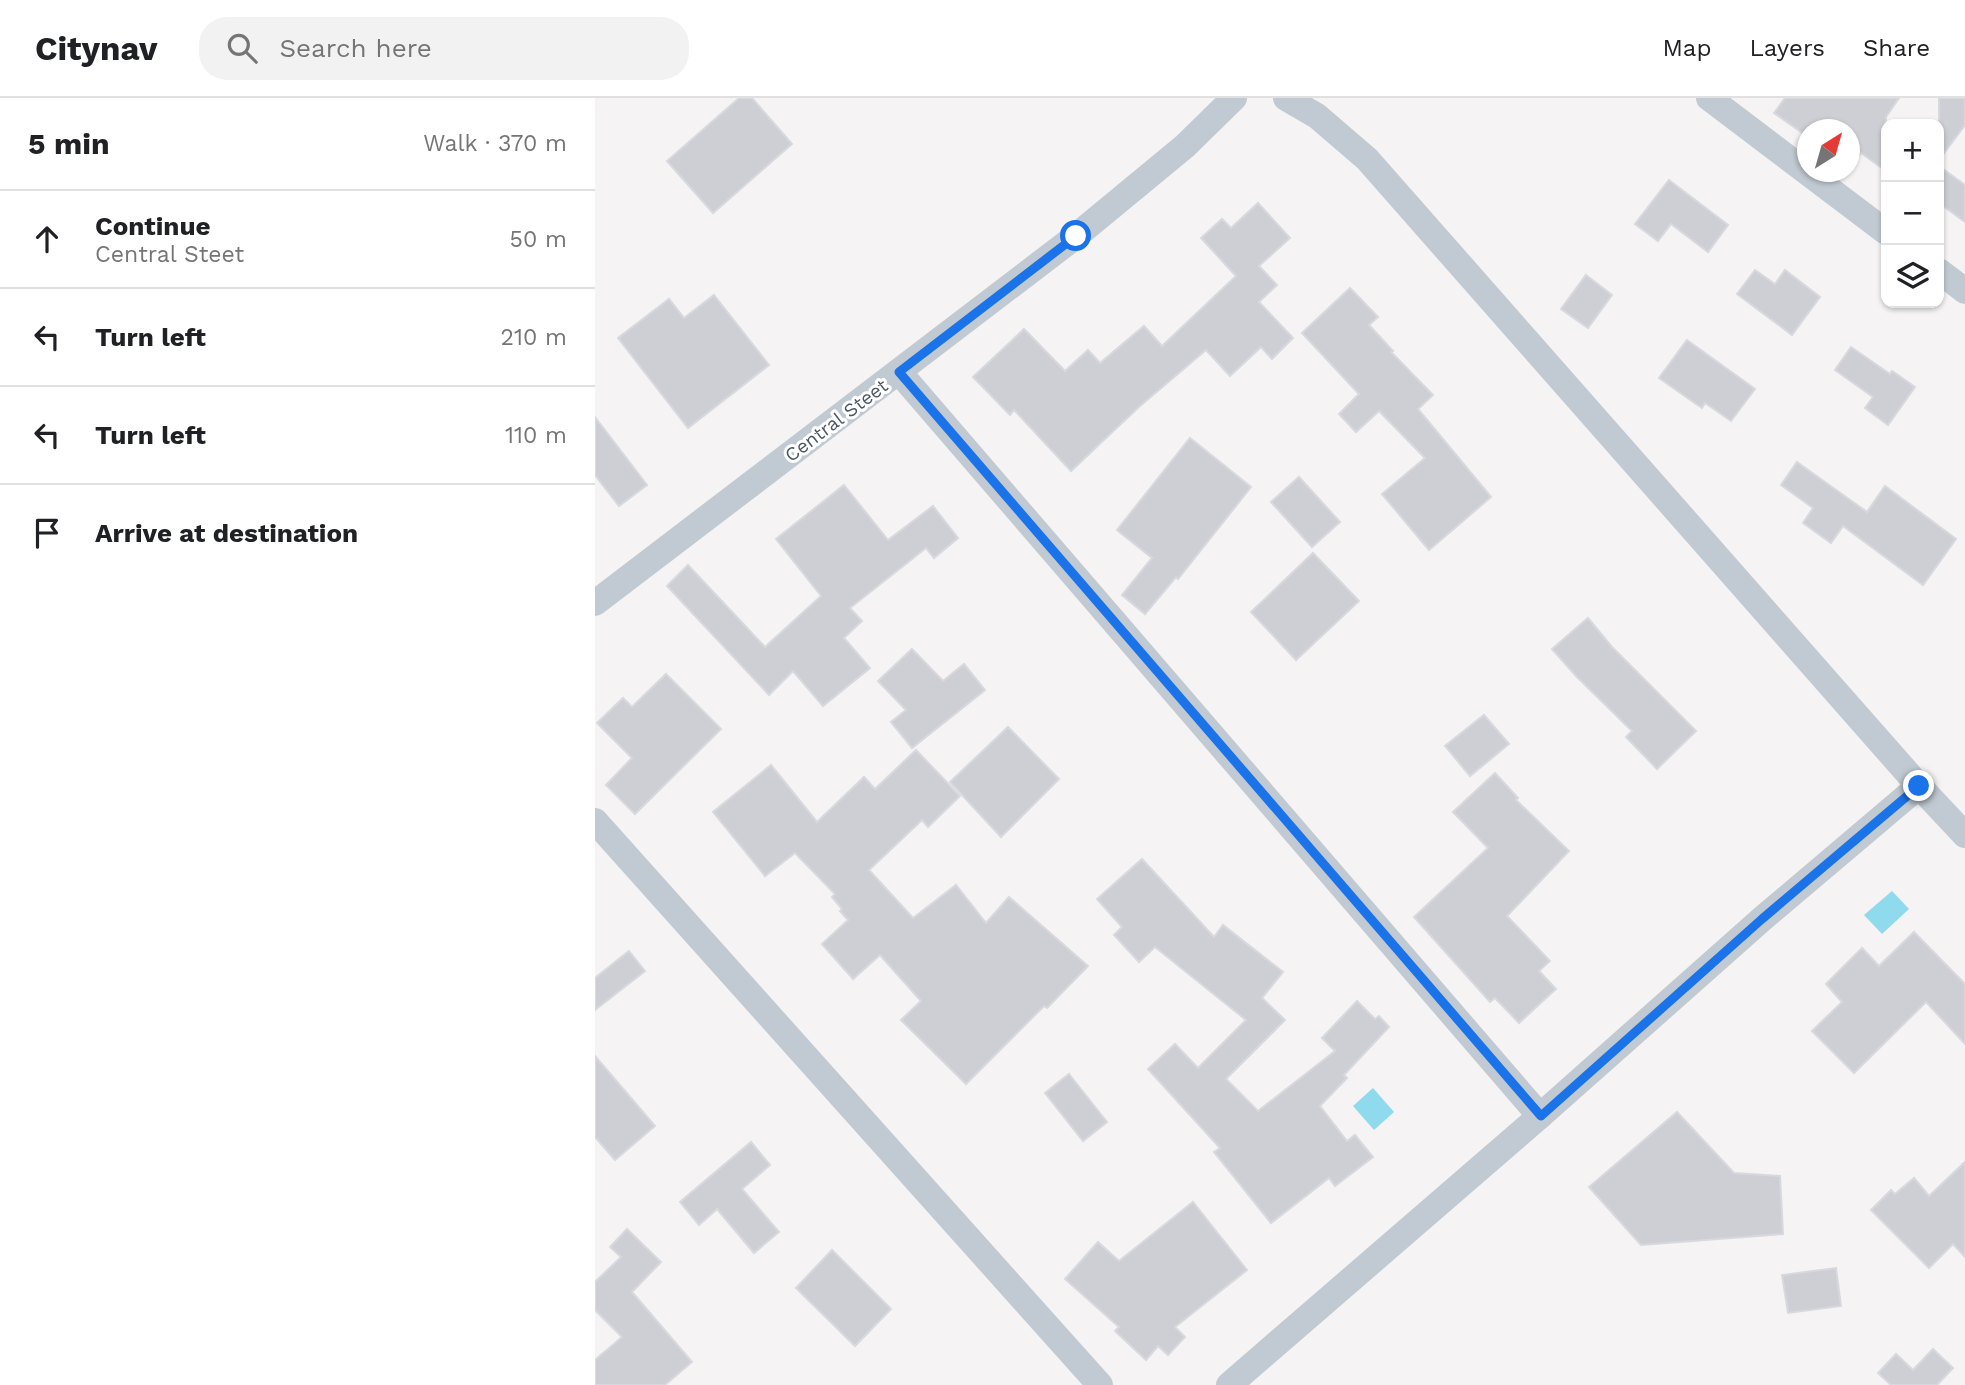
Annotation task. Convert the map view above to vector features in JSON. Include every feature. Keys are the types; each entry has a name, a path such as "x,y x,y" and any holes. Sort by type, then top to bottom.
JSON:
{"street":[{"name":"Central Steet","path":"595,603 1076,236 1185,146 1234,98"},
{"path":"1286,98 1317,116 1367,159 1919,786 1960,820"},
{"path":"1709,98 1881,228"},
{"path":"1944,275 1965,291"},
{"path":"899,372 1541,1116"},
{"path":"1229,1385 1541,1116 1762,919 1919,786"},
{"path":"595,821 1100,1385"}],"water":[{"path":"1892,891 1909,909 1882,934 1864,915"},
{"path":"1373,1088 1394,1112 1374,1130 1353,1106"}],"building":[{"path":"739,98 752,98 792,144 713,213 667,161"},
{"path":"1785,98 1899,98 1886,119 1881,119 1881,167 1860,154 1860,119 1797,119 1797,129 1774,113"},
{"path":"1939,98 1965,98 1965,125 1944,153 1944,119 1939,119"},
{"path":"1944,170 1965,185 1965,222 1944,207"},
{"path":"1669,180 1728,225 1708,252 1671,224 1658,241 1635,224"},
{"path":"1258,203 1290,238 1259,266 1277,285 1259,302 1293,338 1272,359 1261,347 1230,376 1206,350 1140,406 1071,471 1014,410 1010,415 973,377 1024,329 1065,371 1088,350 1100,363 1144,326 1162,346 1236,276 1201,238 1222,219 1231,228"},
{"path":"1755,270 1775,284 1785,270 1820,297 1792,335 1737,294"},
{"path":"1586,275 1612,295 1588,328 1561,309"},
{"path":"1350,288 1378,317 1369,325 1433,395 1418,409 1491,497 1429,550 1382,494 1425,458 1379,411 1356,432 1339,414 1359,394 1302,333"},
{"path":"714,295 769,365 688,428 618,338 669,299 684,318"},
{"path":"1687,340 1755,389 1731,421 1705,403 1702,408 1659,378"},
{"path":"1851,347 1890,374 1892,371 1915,387 1888,425 1865,408 1873,397 1835,370"},
{"path":"595,417 647,485 619,506 595,475"},
{"path":"1190,438 1251,487 1178,579 1176,577 1145,614 1122,595 1152,558 1117,530"},
{"path":"1797,462 1867,512 1885,486 1956,539 1923,585 1843,526 1831,543 1803,523 1813,508 1781,485"},
{"path":"1299,477 1340,522 1312,547 1271,502"},
{"path":"844,485 888,540 933,506 958,538 934,558 926,548 850,608 862,621 844,638 870,668 823,706 793,671 769,695 667,586 688,565 765,647 821,596 776,539"},
{"path":"1313,553 1359,601 1296,660 1251,612"},
{"path":"1588,618 1612,647 1696,731 1657,769 1626,737 1632,731 1552,649"},
{"path":"912,649 943,681 964,664 985,690 912,748 891,722 906,710 878,681"},
{"path":"666,674 721,729 635,814 606,785 632,758 597,723 623,698 632,707"},
{"path":"1484,715 1509,744 1470,776 1445,746"},
{"path":"1008,727 1059,779 1001,837 950,782"},
{"path":"916,750 960,796 928,827 922,820 869,870 913,918 956,885 986,923 1009,897 1088,966 966,1084 901,1020 921,1001 880,955 853,979 822,944 848,920 832,897 835,894 795,853 765,876 713,812 771,765 817,822 864,777 875,789"},
{"path":"1495,773 1518,798 1516,800 1569,851 1507,916 1550,961 1539,971 1556,989 1519,1023 1495,998 1490,1002 1414,917 1488,848 1453,812"},
{"path":"1142,859 1214,937 1223,925 1283,972 1262,998 1285,1020 1226,1079 1258,1111 1335,1051 1322,1038 1357,1001 1375,1019 1379,1016 1389,1027 1344,1075 1347,1078 1320,1106 1347,1141 1355,1135 1373,1157 1335,1186 1329,1178 1271,1223 1214,1152 1220,1148 1148,1069 1175,1044 1198,1068 1246,1020 1155,947 1139,962 1114,935 1122,927 1097,899"},
{"path":"1914,932 1965,984 1965,1044 1926,1002 1854,1073 1812,1031 1842,1002 1826,984 1862,948 1879,966"},
{"path":"629,951 645,971 595,1010 595,978"},
{"path":"595,1056 655,1126 615,1160 595,1137"},
{"path":"1069,1074 1107,1122 1083,1141 1045,1093"},
{"path":"1677,1112 1734,1173 1780,1176 1783,1234 1641,1245 1589,1187"},
{"path":"751,1142 770,1165 742,1189 779,1232 754,1253 717,1209 699,1225 680,1202"},
{"path":"1965,1162 1965,1257 1953,1244 1929,1268 1871,1210 1891,1190 1895,1194 1914,1178 1929,1196"},
{"path":"1193,1202 1247,1270 1175,1327 1185,1337 1168,1355 1158,1346 1146,1360 1115,1331 1119,1327 1065,1279 1098,1242 1119,1261"},
{"path":"627,1229 661,1262 632,1292 692,1362 665,1385 595,1385 595,1360 622,1337 595,1310 595,1282 621,1257 610,1247"},
{"path":"832,1250 891,1309 855,1346 796,1288"},
{"path":"1836,1268 1841,1306 1788,1313 1782,1275"},
{"path":"1933,1349 1953,1368 1937,1385 1891,1385 1878,1373 1896,1354 1913,1370"}],"route":[{"path":"1076,236 899,372 1541,1116 1762,919 1919,786"}]}
